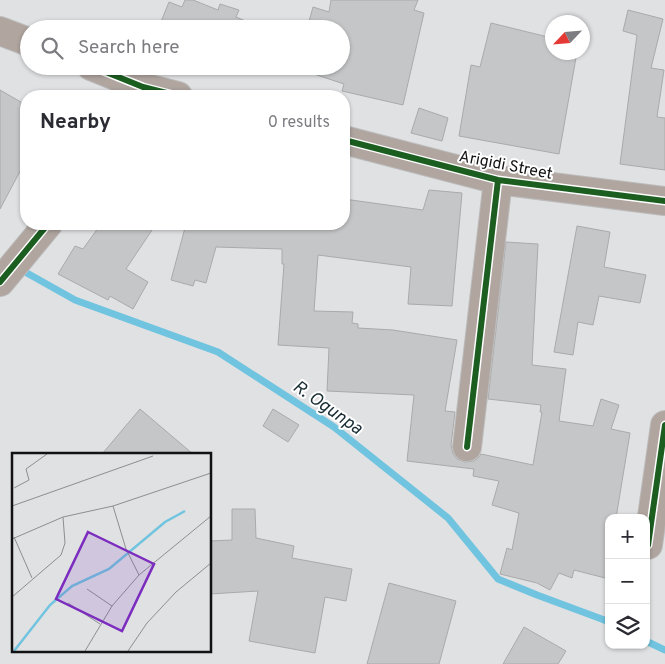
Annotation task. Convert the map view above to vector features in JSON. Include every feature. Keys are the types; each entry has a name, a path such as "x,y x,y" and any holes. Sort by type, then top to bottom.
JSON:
{"street":[{"path":"0,31 20,39"},
{"path":"108,75 136,90"},
{"name":"Arigidi Street","path":"350,142 498,180 665,202"},
{"path":"467,447 498,180"},
{"path":"0,282 43,230"},
{"path":"650,531 665,425"}],"building":[{"path":"185,0 193,0 218,10 220,4 239,10 236,17 243,20 162,20 169,2 182,7"},
{"path":"331,0 418,0 414,10 424,13 403,105 350,93 350,90 342,90 344,84 317,75 350,75 350,20 309,20 313,7 329,12"},
{"path":"628,10 663,19 651,68 664,70 657,117 665,118 665,170 620,164 637,35 623,31"},
{"path":"491,23 545,36 545,60 576,60 559,154 459,136 471,65 480,67"},
{"path":"0,90 20,102 20,171 0,209"},
{"path":"419,108 448,118 442,141 411,133"},
{"path":"429,190 462,193 452,306 408,304 411,267 318,255 314,311 353,312 352,323 358,324 358,328 393,330 457,340 445,411 455,412 451,445 453,454 457,459 465,462 474,461 481,454 533,465 542,412 540,412 541,405 488,399 506,242 538,244 532,365 566,369 559,421 593,426 601,399 619,405 611,429 630,433 617,514 605,514 605,578 574,570 572,578 559,573 550,590 537,583 500,574 507,548 512,550 519,513 492,505 499,481 473,476 474,469 407,461 414,395 327,391 329,348 278,345 284,264 282,264 282,249 216,247 206,283 195,280 193,286 171,280 184,230 350,230 350,200 423,210"},
{"path":"577,226 610,232 604,267 646,275 640,303 599,296 593,325 578,322 573,355 554,352"},
{"path":"97,230 152,230 126,269 148,282 133,309 110,296 108,300 58,274 75,246 83,249"},
{"path":"140,409 192,453 103,453"},
{"path":"273,409 299,425 288,442 263,426"},
{"path":"232,509 255,509 256,538 294,546 292,558 352,569 346,601 325,597 315,653 249,641 258,591 211,594 211,541 232,540"},
{"path":"389,583 456,601 439,664 367,664"},
{"path":"524,627 566,651 558,664 503,664"}],"waterway":[{"name":"R. Ogunpa","path":"18,268 75,300 218,352 334,427 448,518 498,579 605,620"},
{"name":"R. Ogunpa","path":"650,643 665,650"}],"cycle path":[{"path":"113,75 155,90"},
{"path":"350,142 498,180 665,201"},
{"path":"467,447 498,180"},
{"path":"0,282 43,230"},
{"path":"650,531 665,425"}]}
